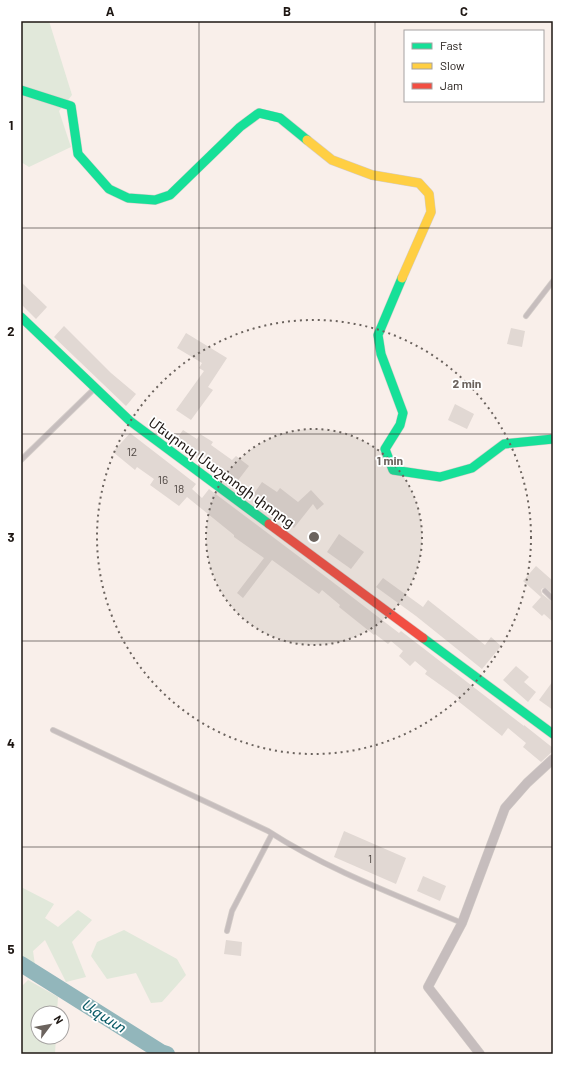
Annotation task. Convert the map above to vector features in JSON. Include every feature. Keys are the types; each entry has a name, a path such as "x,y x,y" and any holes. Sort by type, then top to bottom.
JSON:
{"street":[{"path":"21,90 71,106 78,154 109,189 128,198 155,200 170,196 240,127 259,113 280,118 332,160 372,176 419,183 429,194 432,212 378,335 381,354 403,413 400,425 385,449 393,470 440,477 472,468 504,444 553,438"},
{"name":"Մեսրոպ Մաշտոցի փողոց","path":"21,317 130,421 553,734"},
{"path":"480,1054 428,987 462,923 505,808 527,783 553,759"}],"lane":[{"path":"526,316 553,281"},
{"path":"21,460 96,388"},
{"path":"545,591 553,599"},
{"path":"53,730 272,834 340,872 462,923"},
{"path":"227,931 232,911 272,834"}],"shaded area":[{"path":"21,21 49,21 72,95 59,111 71,147 29,167 21,162"},
{"path":"21,887 54,904 45,918 58,927 78,910 92,920 72,942 86,977 66,982 45,940 33,951 35,965 28,967 21,962"},
{"path":"124,930 177,959 186,975 162,1002 151,1003 136,973 107,979 91,956 97,942"},
{"path":"28,980 58,997 58,1005 30,1005 30,1045 56,1045 55,1054 21,1054 21,987"}],"building":[{"path":"21,282 47,307 36,319 21,304"},
{"path":"64,326 111,373 136,394 126,406 54,337"},
{"path":"511,328 525,331 522,347 507,344"},
{"path":"186,333 227,358 208,387 213,390 191,420 176,410 204,371 199,368 202,363 177,348"},
{"path":"455,404 474,414 467,429 448,420"},
{"path":"183,430 197,439 200,434 213,442 211,445 232,460 236,456 249,466 236,483 203,457 200,460 174,443"},
{"path":"130,433 196,484 192,489 202,498 209,489 399,633 401,631 524,725 553,748 553,751 541,762 523,747 526,743 508,728 502,736 458,701 460,699 425,674 427,671 415,661 410,666 399,656 403,651 391,641 388,644 375,634 374,635 339,607 340,605 322,590 319,594 272,560 243,598 237,593 264,558 234,537 234,535 187,497 179,506 150,485 154,479 137,467 135,470 113,452"},
{"path":"262,482 277,492 280,488 298,502 311,490 324,504 317,510 313,504 294,528 253,495"},
{"path":"339,534 364,552 351,569 327,552"},
{"path":"536,566 553,581 553,594 546,588 541,590 542,594 553,603 553,622 544,614 542,616 532,607 541,597 523,581"},
{"path":"383,578 423,607 428,600 485,645 491,637 501,646 482,669 416,616 376,587"},
{"path":"516,666 529,677 524,682 536,692 528,702 503,680"},
{"path":"553,681 553,710 539,700"},
{"path":"344,831 406,858 396,884 334,857"},
{"path":"423,876 446,886 440,901 417,891"},
{"path":"226,940 242,942 241,956 224,954"}],"waterway":[{"name":"Ազատ","path":"21,964 161,1052 167,1054"}],"traffic: fast":[{"path":"21,90 71,106 78,154 109,189 128,198 155,200 170,195 240,127 259,113 280,118 307,140"},
{"path":"402,278 378,335 381,354 403,413 400,425 385,449 393,470 440,477 472,468 504,444 553,439"},
{"path":"21,317 130,421 269,524"},
{"path":"423,638 553,734"}],"traffic: slow":[{"path":"307,140 332,160 372,175 419,183 429,194 431,212 402,278"}],"traffic: jam":[{"path":"269,524 423,638"}]}
